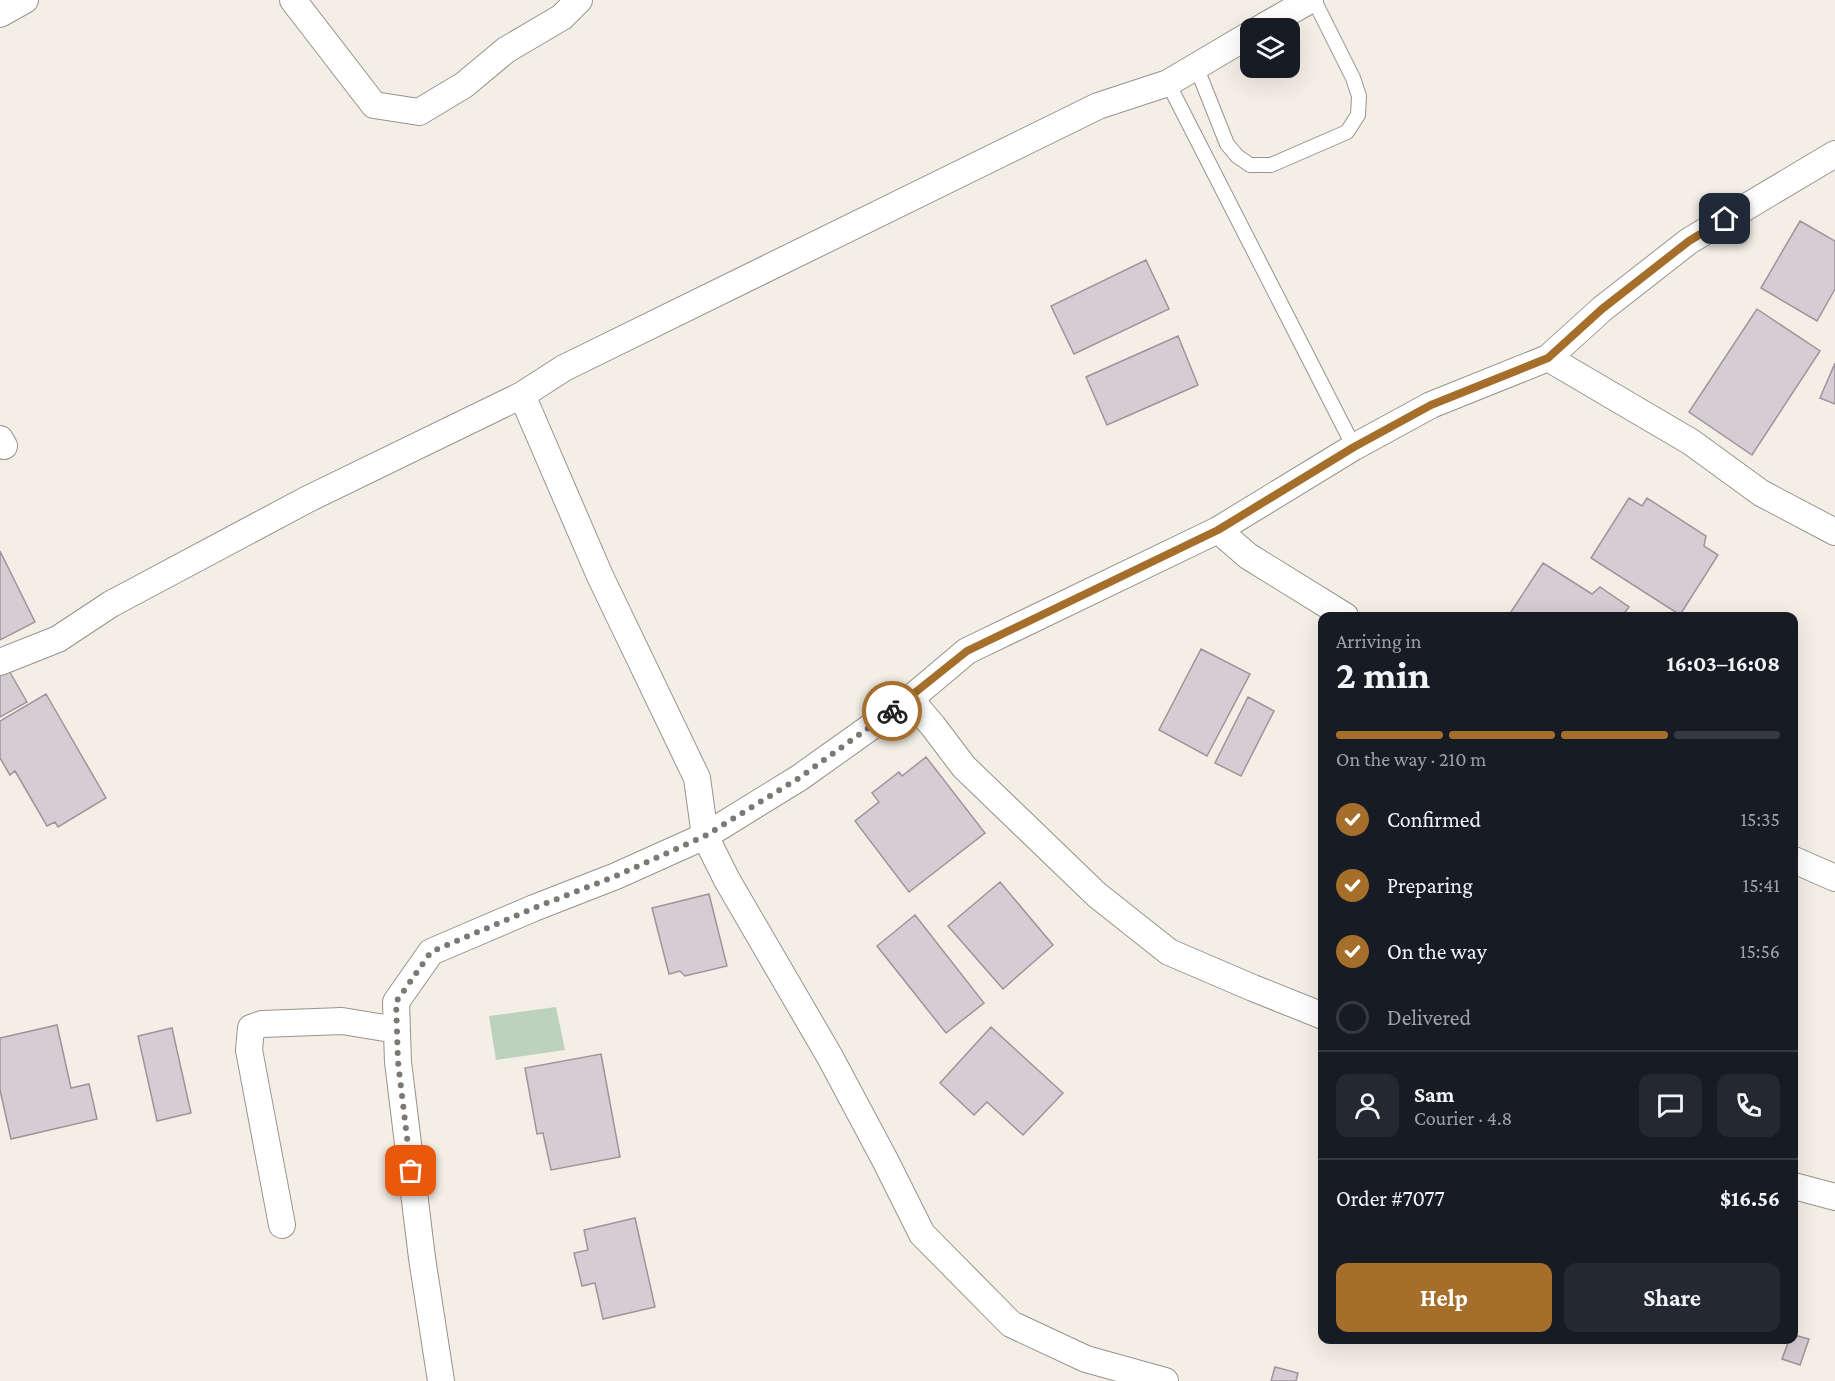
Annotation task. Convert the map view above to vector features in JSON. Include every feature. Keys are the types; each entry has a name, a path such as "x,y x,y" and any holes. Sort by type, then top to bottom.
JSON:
{"street":[{"path":"0,14 25,0"},
{"path":"293,0 374,105 419,112 464,85 506,50 562,17 579,0"},
{"path":"1279,18 1312,0"},
{"path":"0,663 58,639 111,604 308,499 522,395 564,368 1098,106 1168,83 1240,40"},
{"path":"441,1381 422,1258 398,1062 396,1002 431,952 616,876 705,836 799,778 910,699 967,651 1218,530 1354,447 1431,405 1548,358 1602,309 1689,241 1835,153"},
{"path":"1548,358 1691,442 1761,493 1835,532"},
{"path":"522,395 600,576 697,778 705,836 727,880 830,1057 922,1234 1011,1324 1086,1359 1165,1381"},
{"path":"1218,530 1248,556 1339,612"},
{"path":"910,699 973,776 1097,895 1169,952 1318,1014"},
{"path":"1798,862 1835,878"},
{"path":"282,1225 249,1050 251,1028 262,1023 342,1021 397,1030"},
{"path":"1798,1187 1835,1197"}],"lane":[{"path":"1196,66 1227,144 1237,156 1250,165 1271,165 1347,132 1358,115 1359,96 1353,78 1312,0"},
{"path":"1168,83 1354,447"}],"green space":[{"path":"556,1007 565,1050 496,1060 489,1016"}],"building":[{"path":"1800,221 1835,241 1835,289 1817,321 1761,288"},
{"path":"1146,260 1169,309 1074,354 1051,306"},
{"path":"1757,309 1820,351 1752,455 1689,412"},
{"path":"1178,336 1198,385 1107,425 1086,377"},
{"path":"1835,363 1835,404 1820,398"},
{"path":"1629,498 1642,506 1647,498 1706,536 1704,546 1718,555 1682,612 1675,612 1591,558"},
{"path":"0,551 35,622 0,640"},
{"path":"1543,563 1592,594 1600,587 1629,607 1625,612 1511,612"},
{"path":"1201,649 1250,674 1207,756 1159,730"},
{"path":"8,669 27,702 0,717 0,674"},
{"path":"46,694 106,798 58,827 55,822 47,826 15,771 10,775 0,758 0,721"},
{"path":"1248,697 1274,711 1241,776 1215,763"},
{"path":"926,757 985,833 909,892 855,821 879,802 872,793 899,772 902,776"},
{"path":"1000,882 1053,945 1003,989 948,926"},
{"path":"709,894 727,966 685,976 680,971 669,974 652,908"},
{"path":"915,915 984,1003 946,1033 877,946"},
{"path":"57,1025 71,1088 89,1084 97,1119 11,1139 0,1090 0,1038"},
{"path":"991,1027 1063,1093 1023,1135 987,1102 974,1115 940,1083"},
{"path":"172,1028 191,1113 157,1121 138,1036"},
{"path":"601,1054 620,1157 551,1170 543,1133 537,1134 525,1068"},
{"path":"635,1218 655,1307 603,1319 595,1283 582,1286 574,1253 588,1250 584,1230"},
{"path":"1798,1336 1809,1339 1800,1365 1782,1359 1788,1344 1798,1344"},
{"path":"1275,1367 1298,1373 1296,1381 1271,1381"}],"way so far":[{"path":"411,1171 398,1062 396,1002 431,952 616,876 705,836 799,778 892,711"}],"route":[{"path":"892,711 910,699 967,651 1218,530 1354,447 1431,405 1548,358 1602,309 1689,241 1725,219"}]}
